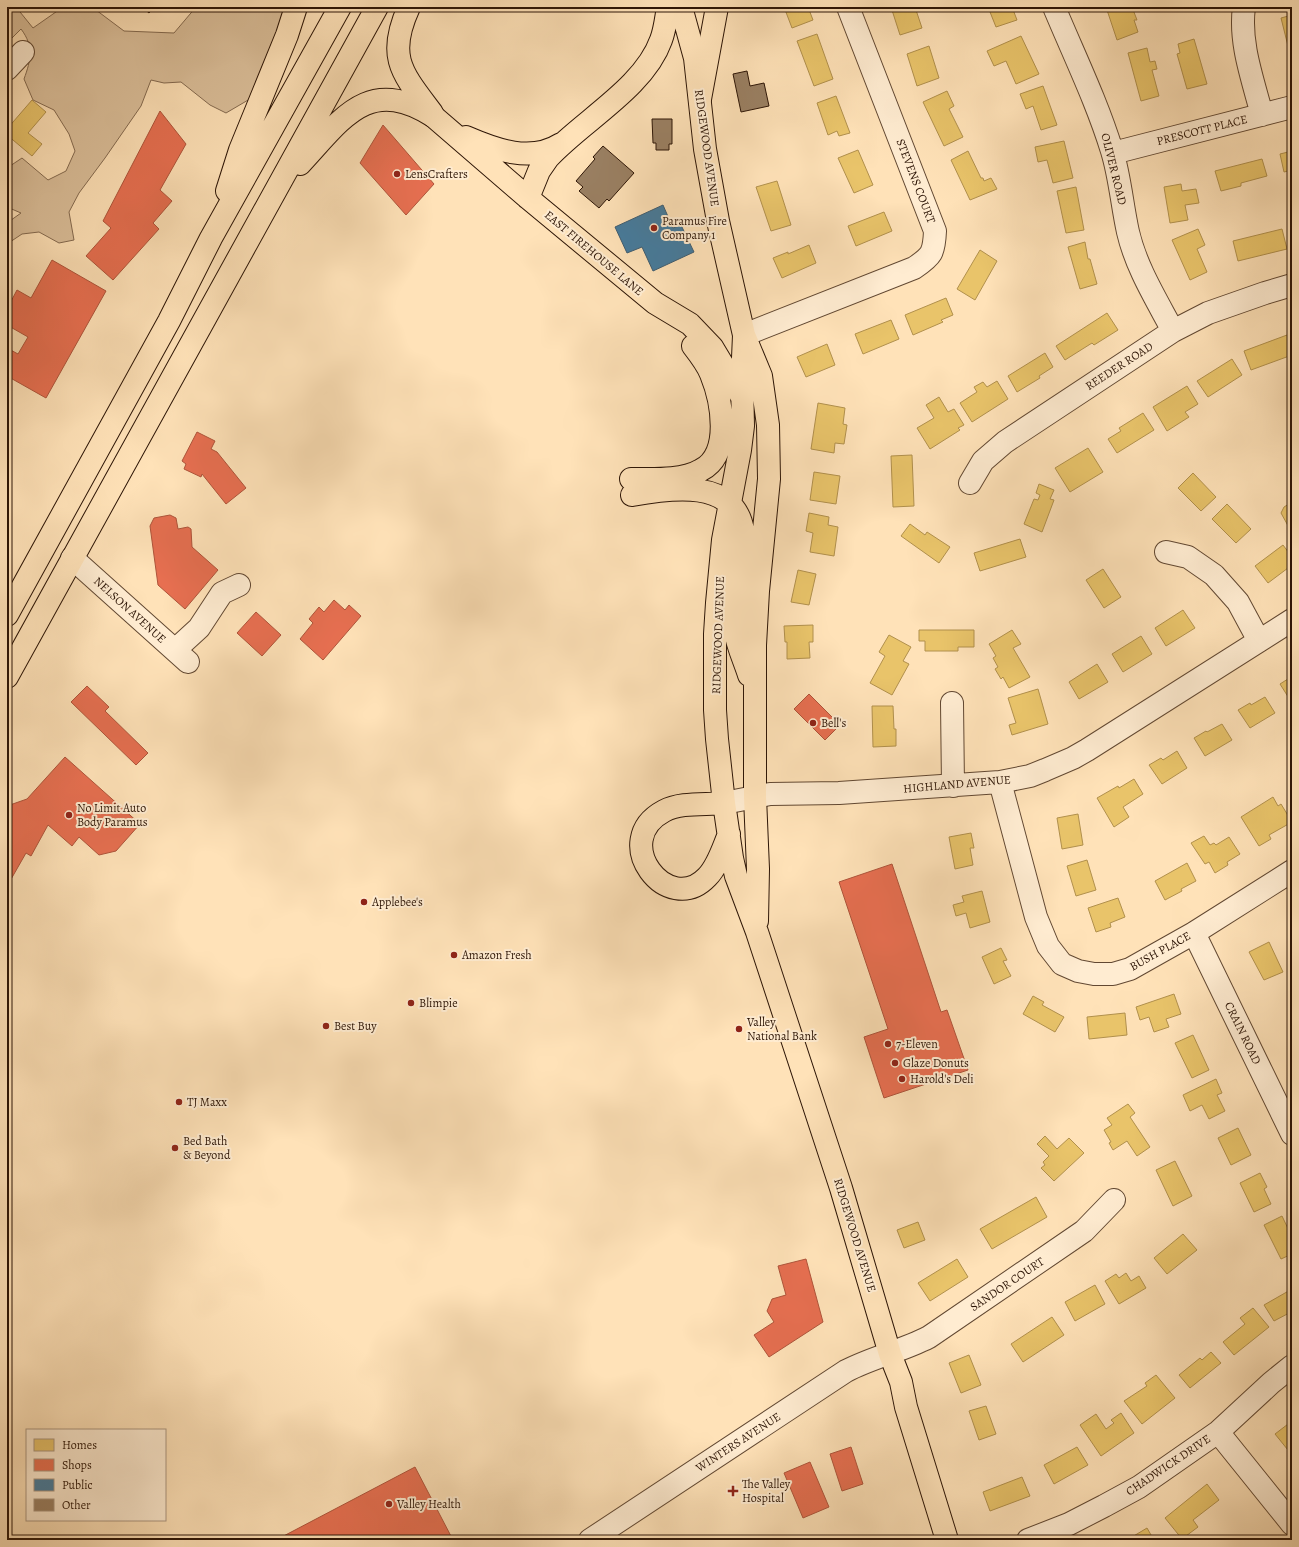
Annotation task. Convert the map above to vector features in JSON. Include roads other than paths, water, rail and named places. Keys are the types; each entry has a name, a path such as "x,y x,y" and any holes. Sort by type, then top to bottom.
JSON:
{"main road":[{"path":"211,238 240,150 287,35 296,7"},
{"path":"7,615 168,321 211,238 340,7"},
{"path":"7,677 377,7"},
{"path":"410,7 399,34 399,59 404,75 434,116"},
{"path":"528,198 543,164 554,151 611,102 651,60 678,7"},
{"name":"RIDGEWOOD AVENUE","path":"678,7 695,58 705,149 712,194 744,335 761,376 768,424 770,451 767,503 758,591 754,692 755,797 758,868 757,932"},
{"path":"700,99 717,7"},
{"path":"276,190 336,125 360,106 382,99 397,100 420,107 434,116"},
{"name":"EAST FIREHOUSE LANE","path":"434,116 528,198 655,303 690,324 702,335 721,360 743,398"},
{"path":"450,130 493,148 521,154 539,153 557,146 567,140"},
{"path":"655,303 702,356 711,374 718,393 721,413 720,441 716,457 711,464 701,470 691,474 632,487 656,491 696,490 713,494 729,503 740,521 743,537 735,631 754,692"},
{"name":"RIDGEWOOD AVENUE","path":"744,335 740,450 723,540 717,603 716,634 715,710 724,803 736,876 757,932 837,1175 890,1354 901,1382 906,1407 947,1540"},
{"path":"724,803 676,807 662,812 651,821 644,833 641,842 643,857 650,872 661,882 676,888 690,887 703,882 711,873 729,834"}],"street":[{"name":"STEVENS COURT","path":"744,335 914,268 928,258 934,247 935,231 848,7"},
{"name":"OLIVER ROAD","path":"1054,7 1113,153 1128,231 1134,253 1145,278 1173,331"},
{"path":"1244,7 1242,20 1245,47 1262,115"},
{"path":"7,69 23,52"},
{"name":"PRESCOTT PLACE","path":"1113,153 1292,107"},
{"name":"REEDER ROAD","path":"970,483 983,461 1005,442 1173,331 1208,313 1265,293 1292,286"},
{"path":"1166,552 1188,557 1214,575 1238,602 1259,641"},
{"name":"NELSON AVENUE","path":"72,558 182,656 222,593 239,585"},
{"name":"HIGHLAND AVENUE","path":"724,803 770,794 832,793 953,786 1000,782 1030,776 1073,758 1292,620"},
{"path":"952,703 953,786"},
{"name":"BUSH PLACE","path":"1000,782 1036,917 1048,946 1062,964 1078,971 1094,974 1112,974 1130,969 1194,933 1292,871"},
{"name":"CRAIN ROAD","path":"1194,933 1290,1124"},
{"name":"SANDOR COURT","path":"890,1354 912,1346 929,1337 1078,1236 1114,1200"},
{"name":"WINTERS AVENUE","path":"590,1540 846,1371 861,1363 890,1354"},
{"name":"CHADWICK DRIVE","path":"1028,1540 1069,1524 1139,1486 1218,1432 1271,1383 1292,1366"},
{"path":"1218,1432 1292,1524"}],"place":[{"name":"LensCrafters","path":"397,174"},
{"name":"Paramus Fire Company 1","path":"654,228"},
{"name":"Bell's","path":"813,723"},
{"name":"No Limit Auto Body Paramus","path":"69,815"},
{"name":"Applebee's","path":"364,902"},
{"name":"Amazon Fresh","path":"454,955"},
{"name":"Blimpie","path":"411,1003"},
{"name":"Best Buy","path":"326,1026"},
{"name":"Valley National Bank","path":"739,1029"},
{"name":"7-Eleven","path":"888,1044"},
{"name":"Glaze Donuts","path":"895,1063"},
{"name":"Harold's Deli","path":"902,1079"},
{"name":"TJ Maxx","path":"179,1102"},
{"name":"Bed Bath & Beyond","path":"175,1148"},
{"name":"The Valley Hospital","path":"733,1491"},
{"name":"Valley Health","path":"389,1504"}]}
